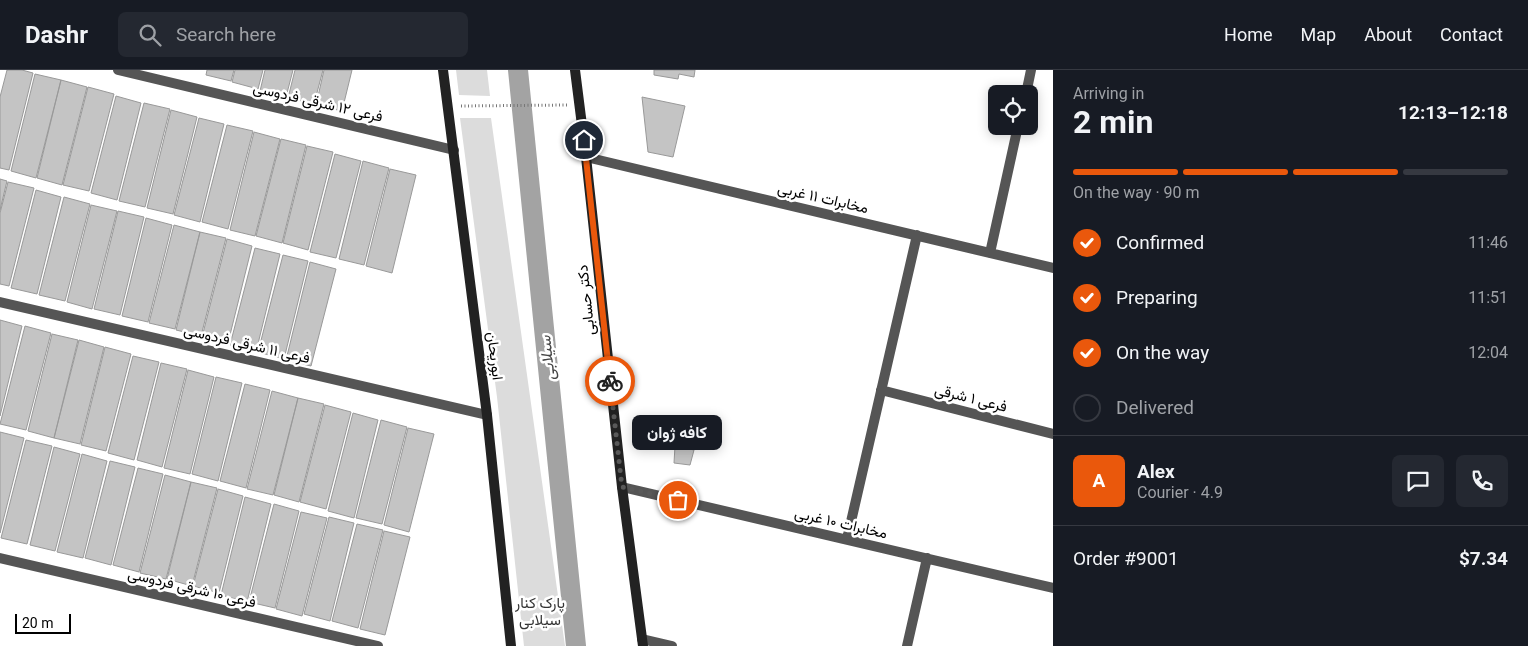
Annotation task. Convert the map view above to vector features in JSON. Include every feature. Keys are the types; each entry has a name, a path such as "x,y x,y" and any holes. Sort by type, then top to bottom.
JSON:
{"main road":[{"name":"ابوریحان","path":"443,70 487,415 511,646"},
{"name":"دکتر حسابی","path":"575,70 622,487 643,642"}],"street":[{"name":"فرعی ۱۲ شرقی فردوسی","path":"118,70 454,150"},
{"path":"1028,85 1031,70"},
{"path":"990,253 1016,135"},
{"name":"مخابرات ۱۱ غربی","path":"586,157 1053,268"},
{"path":"848,539 917,236"},
{"name":"فرعی ۱۱ شرقی فردوسی","path":"0,302 487,415"},
{"name":"فرعی ۱ شرقی","path":"881,390 1053,434"},
{"name":"مخابرات ۱۰ غربی","path":"622,487 1053,588"},
{"name":"فرعی ۱۰ شرقی فردوسی","path":"0,558 378,646"},
{"path":"907,646 927,558"},
{"path":"643,642 672,646"}],"path":[{"path":"448,106 579,105"}],"green space":[{"path":"456,70 487,70 490,96 459,95"},
{"name":"پارک کنار سیلابی","path":"460,118 491,118 565,646 524,646 497,397"}],"building":[{"path":"7,70 22,70 33,73 9,170 0,168 0,97"},
{"path":"207,70 234,70 231,81 206,75"},
{"path":"235,70 263,70 258,89 232,82"},
{"path":"265,70 293,70 286,97 260,91"},
{"path":"295,70 323,70 314,104 288,98"},
{"path":"324,70 352,70 342,111 316,105"},
{"path":"654,70 695,70 694,77 679,74 678,79 654,75"},
{"path":"35,74 61,80 36,178 11,171"},
{"path":"61,80 87,87 62,185 37,178"},
{"path":"88,87 114,94 89,191 63,185"},
{"path":"116,96 141,103 117,200 91,193"},
{"path":"642,97 685,106 673,157 648,152"},
{"path":"144,103 170,109 145,207 119,201"},
{"path":"171,110 197,117 173,214 147,208"},
{"path":"199,118 224,124 200,222 174,215"},
{"path":"227,125 253,131 228,229 202,222"},
{"path":"254,132 280,139 255,236 230,230"},
{"path":"281,139 306,145 282,243 256,236"},
{"path":"307,146 333,152 308,250 283,243"},
{"path":"335,154 361,161 336,258 310,252"},
{"path":"363,161 389,168 364,265 339,259"},
{"path":"390,169 416,175 392,273 366,266"},
{"path":"0,179 7,181 0,210"},
{"path":"8,182 34,188 9,286 0,284 0,213"},
{"path":"36,190 61,197 37,294 11,288"},
{"path":"64,197 90,204 65,301 39,295"},
{"path":"91,205 117,211 92,309 67,302"},
{"path":"118,211 144,217 120,315 94,309"},
{"path":"146,218 172,225 148,322 122,316"},
{"path":"174,225 200,232 175,329 149,323"},
{"path":"200,232 226,238 201,336 176,330"},
{"path":"227,239 252,246 228,343 202,337"},
{"path":"255,248 280,254 256,352 230,345"},
{"path":"283,255 308,261 284,359 258,352"},
{"path":"310,262 336,269 311,366 286,360"},
{"path":"0,320 22,326 0,416"},
{"path":"25,326 51,333 26,430 0,424"},
{"path":"52,334 78,340 54,438 28,431"},
{"path":"79,340 104,347 80,444 54,438"},
{"path":"105,347 131,354 106,451 81,445"},
{"path":"133,356 159,362 134,460 108,453"},
{"path":"161,363 187,369 162,467 137,460"},
{"path":"188,370 214,377 190,474 164,468"},
{"path":"216,377 242,383 218,481 192,474"},
{"path":"245,384 270,390 246,488 220,481"},
{"path":"272,391 298,398 273,495 247,489"},
{"path":"298,398 324,404 299,502 274,495"},
{"path":"325,405 351,412 326,509 300,502"},
{"path":"353,413 378,420 354,518 328,511"},
{"path":"381,420 407,427 382,524 356,518"},
{"path":"408,428 434,434 409,532 384,525"},
{"path":"0,432 24,438 0,533"},
{"path":"26,440 52,446 27,544 1,538"},
{"path":"675,446 694,450 690,465 674,463"},
{"path":"54,447 80,454 55,551 30,545"},
{"path":"82,454 107,461 83,558 57,552"},
{"path":"110,461 135,467 111,565 85,558"},
{"path":"138,468 163,474 139,572 113,565"},
{"path":"165,475 191,482 166,579 140,573"},
{"path":"191,482 217,488 192,586 167,579"},
{"path":"218,489 243,496 219,593 193,586"},
{"path":"245,497 271,504 247,602 221,595"},
{"path":"274,504 299,511 275,608 249,602"},
{"path":"301,512 327,518 302,616 276,609"},
{"path":"329,517 354,523 330,621 304,614"},
{"path":"357,524 383,530 358,628 332,621"},
{"path":"384,531 410,537 385,635 360,629"}],"waterway":[{"name":"سیلابی","path":"518,70 576,646"}],"way so far":[{"path":"610,381 622,487 678,500"}],"place":[{"name":"کافه ژوان","path":"678,500"}],"route":[{"path":"584,140 610,381"}]}
